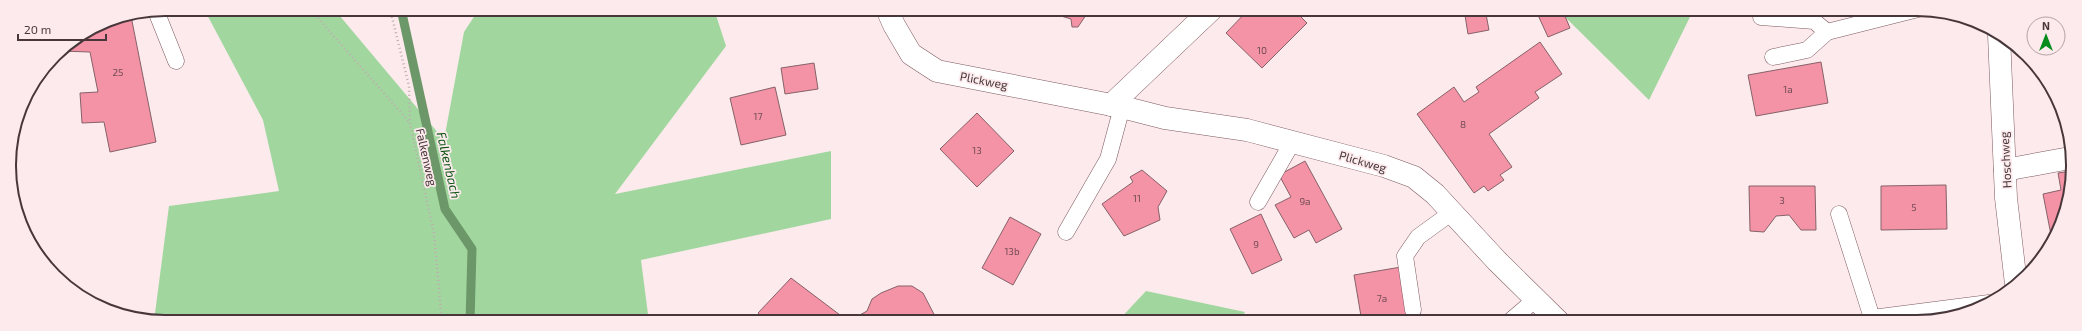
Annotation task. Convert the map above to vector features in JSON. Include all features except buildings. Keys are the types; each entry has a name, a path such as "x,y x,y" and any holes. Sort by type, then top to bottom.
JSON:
{"street":[{"name":"Plickweg","path":"890,16 911,54 937,71 1117,106 1165,118 1247,130 1384,166 1414,177 1435,194 1451,213 1552,315"},
{"path":"1117,106 1205,16"},
{"name":"Hoschweg","path":"1999,41 2005,170 2015,278"},
{"path":"2005,170 2066,159"}],"lane":[{"path":"158,16 176,60"},
{"path":"1773,57 1807,50 1827,32 1890,16"},
{"path":"1761,17 1814,21 1827,32"},
{"path":"1066,232 1108,159 1117,106"},
{"path":"1258,202 1292,141"},
{"path":"1413,310 1405,256 1418,237 1451,213"},
{"path":"1839,214 1871,315"},
{"path":"1517,315 1536,299"},
{"path":"1895,315 1970,306"}],"path":[{"name":"Falkenweg","path":"316,16 410,124 434,233 441,315"},
{"path":"392,16 409,86 410,124"}],"green space":[{"path":"208,16 340,16 444,140 464,32 474,16 716,16 726,46 615,194 831,151 831,219 641,260 648,315 155,315 169,206 279,191 263,120"},
{"path":"1564,16 1689,16 1649,100"},
{"path":"1146,291 1245,312 1243,315 1124,315"}],"waterway":[{"name":"Falkenbach","path":"403,16 445,209 472,249 470,315"}]}
